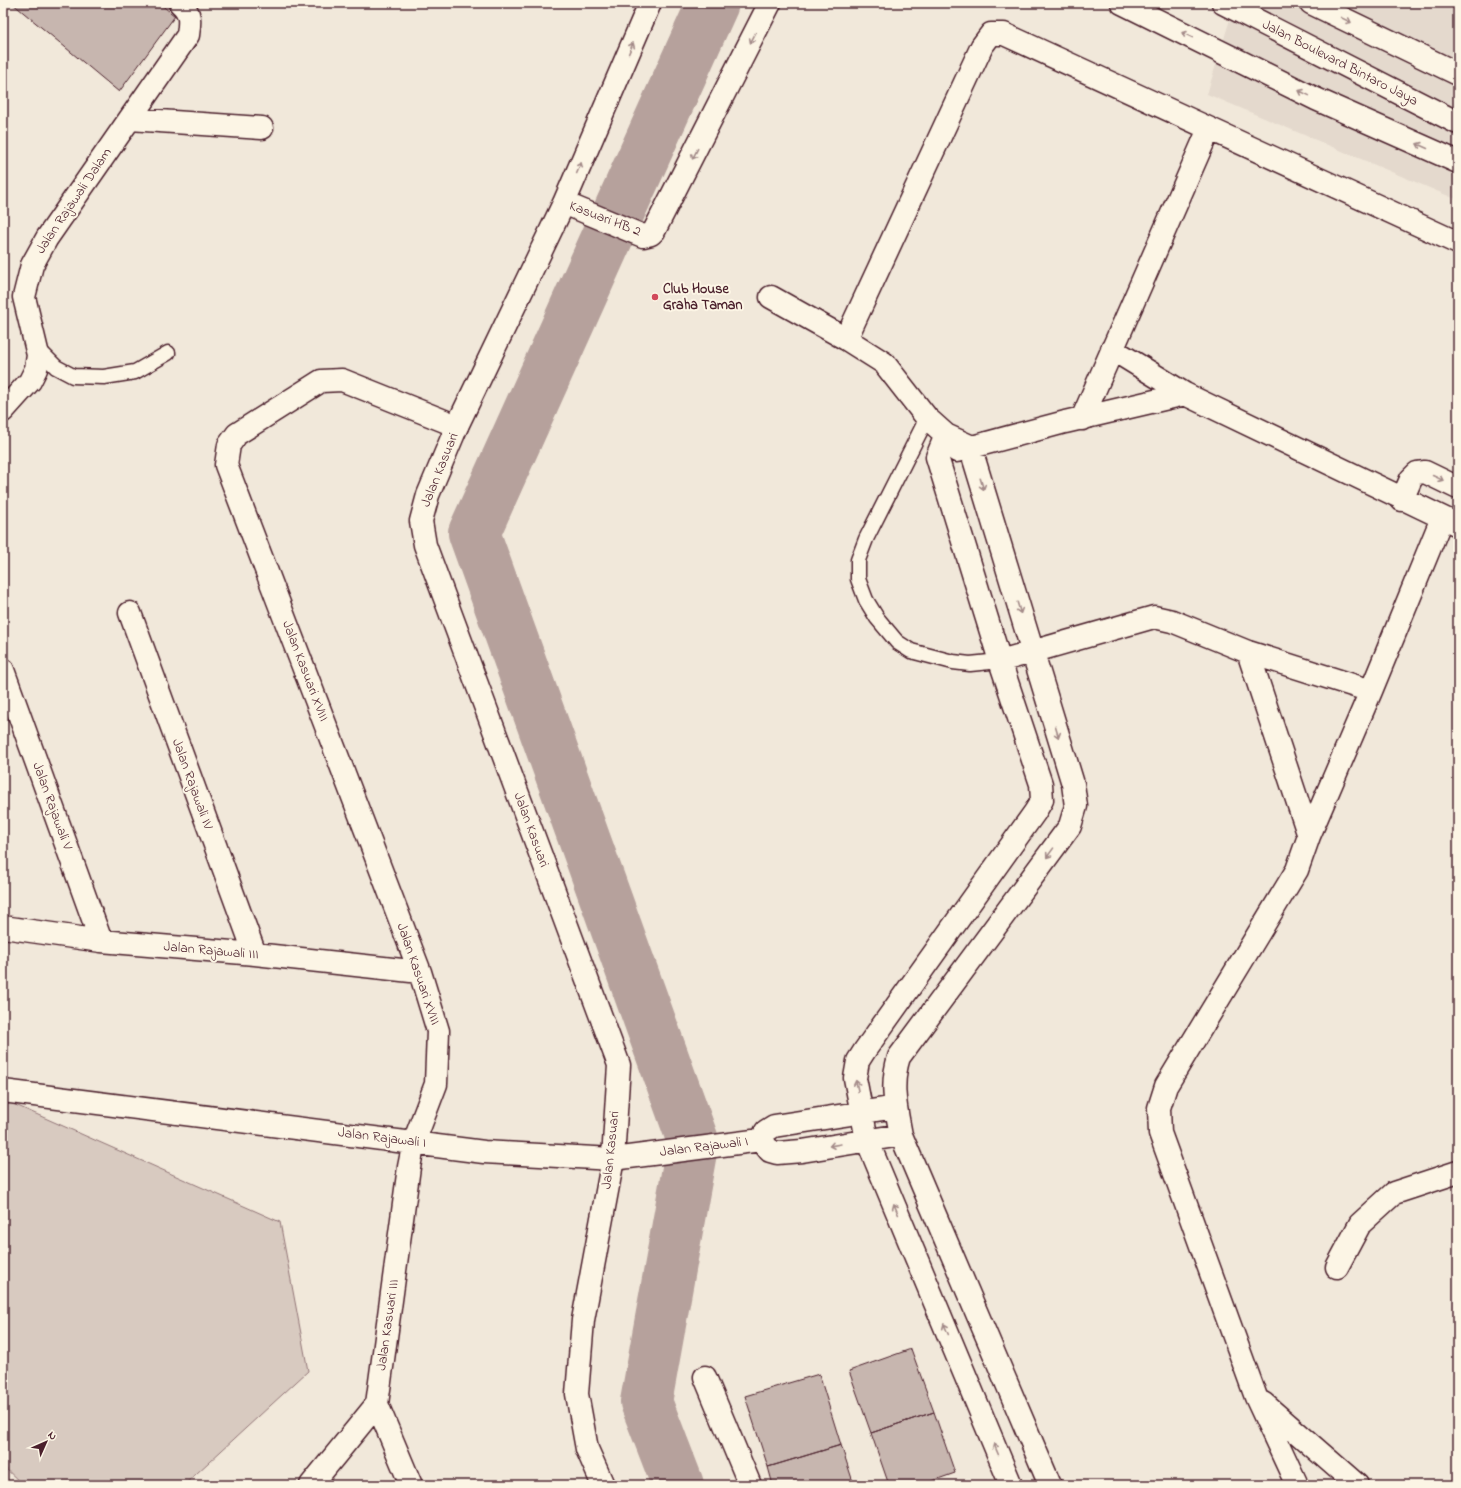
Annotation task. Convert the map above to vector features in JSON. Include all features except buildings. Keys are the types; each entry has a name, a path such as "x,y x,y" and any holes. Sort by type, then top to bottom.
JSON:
{"street":[{"name":"Jalan Rajawali Dalam","path":"3,411 30,381 36,369 38,355 24,297 32,265 47,238 188,34 190,19 180,3"},
{"name":"Kasuari HB 2","path":"650,3 572,207 643,236 651,234 658,228 770,3"},
{"path":"1122,3 1316,99 1458,162"},
{"name":"Jalan Boulevard Bintaro Jaya","path":"1223,3 1450,119"},
{"path":"1311,3 1458,74"},
{"path":"846,339 982,46 991,34 1004,34 1458,243"},
{"path":"130,119 262,128"},
{"path":"1082,419 1209,128"},
{"name":"Jalan Kasuari","path":"572,207 457,426 428,495 421,521 425,545 619,1066 613,1159 583,1320 577,1394 588,1449 603,1485"},
{"path":"771,297 846,339 884,363 927,418 946,435 970,446 1073,784 1076,806 1070,826 899,1057 895,1070 894,1086 901,1135 1050,1485"},
{"path":"1112,348 1185,394 1450,522 1371,691 1309,836 1297,870 1166,1086 1158,1108 1160,1133 1256,1397 1297,1485"},
{"name":"Jalan Kasuari XVIII","path":"414,1142 436,1084 438,1031 420,972 226,464 229,445 237,434 321,381 342,380 457,426"},
{"path":"937,457 970,446 1185,394"},
{"path":"946,435 937,457 1000,661 1041,784 1042,800 858,1061 855,1078 867,1140 1011,1485"},
{"path":"1402,500 1411,479 1417,473 1425,472 1458,488"},
{"name":"Jalan Rajawali IV","path":"130,613 255,954"},
{"path":"1000,661 1032,650 1154,618 1172,620 1248,652 1371,691"},
{"path":"1248,652 1309,836"},
{"name":"Jalan Rajawali V","path":"3,670 101,941"},
{"name":"Jalan Rajawali III","path":"3,927 101,941 255,954 420,972"},
{"name":"Jalan Rajawali I","path":"3,1091 484,1152 613,1159 758,1140 766,1131 774,1126 896,1107"},
{"name":"Jalan Rajawali I","path":"758,1140 770,1151 777,1153 802,1151 901,1135"},
{"name":"Jalan Kasuari III","path":"377,1404 409,1166 414,1142"},
{"path":"1337,1267 1360,1224 1394,1193 1458,1172"},
{"path":"705,1377 750,1485"},
{"path":"1256,1397 1357,1485"},
{"path":"311,1485 377,1404 411,1485"}],"lane":[{"path":"36,346 56,367 73,376 104,377 135,372 168,353"},
{"path":"927,418 866,539 858,560 858,579 866,600 877,618 897,642 911,651 924,656 970,664 1000,661"}],"shaded area":[{"path":"1235,3 1458,3 1458,200 1207,94"},
{"path":"11,1103 280,1222 308,1371 184,1485 23,1485 3,1466 3,1107"}],"waterway":[{"path":"678,1485 646,1402 693,1141 474,533 713,3"}],"place":[{"name":"Club House Graha Taman","path":"655,297"}]}
